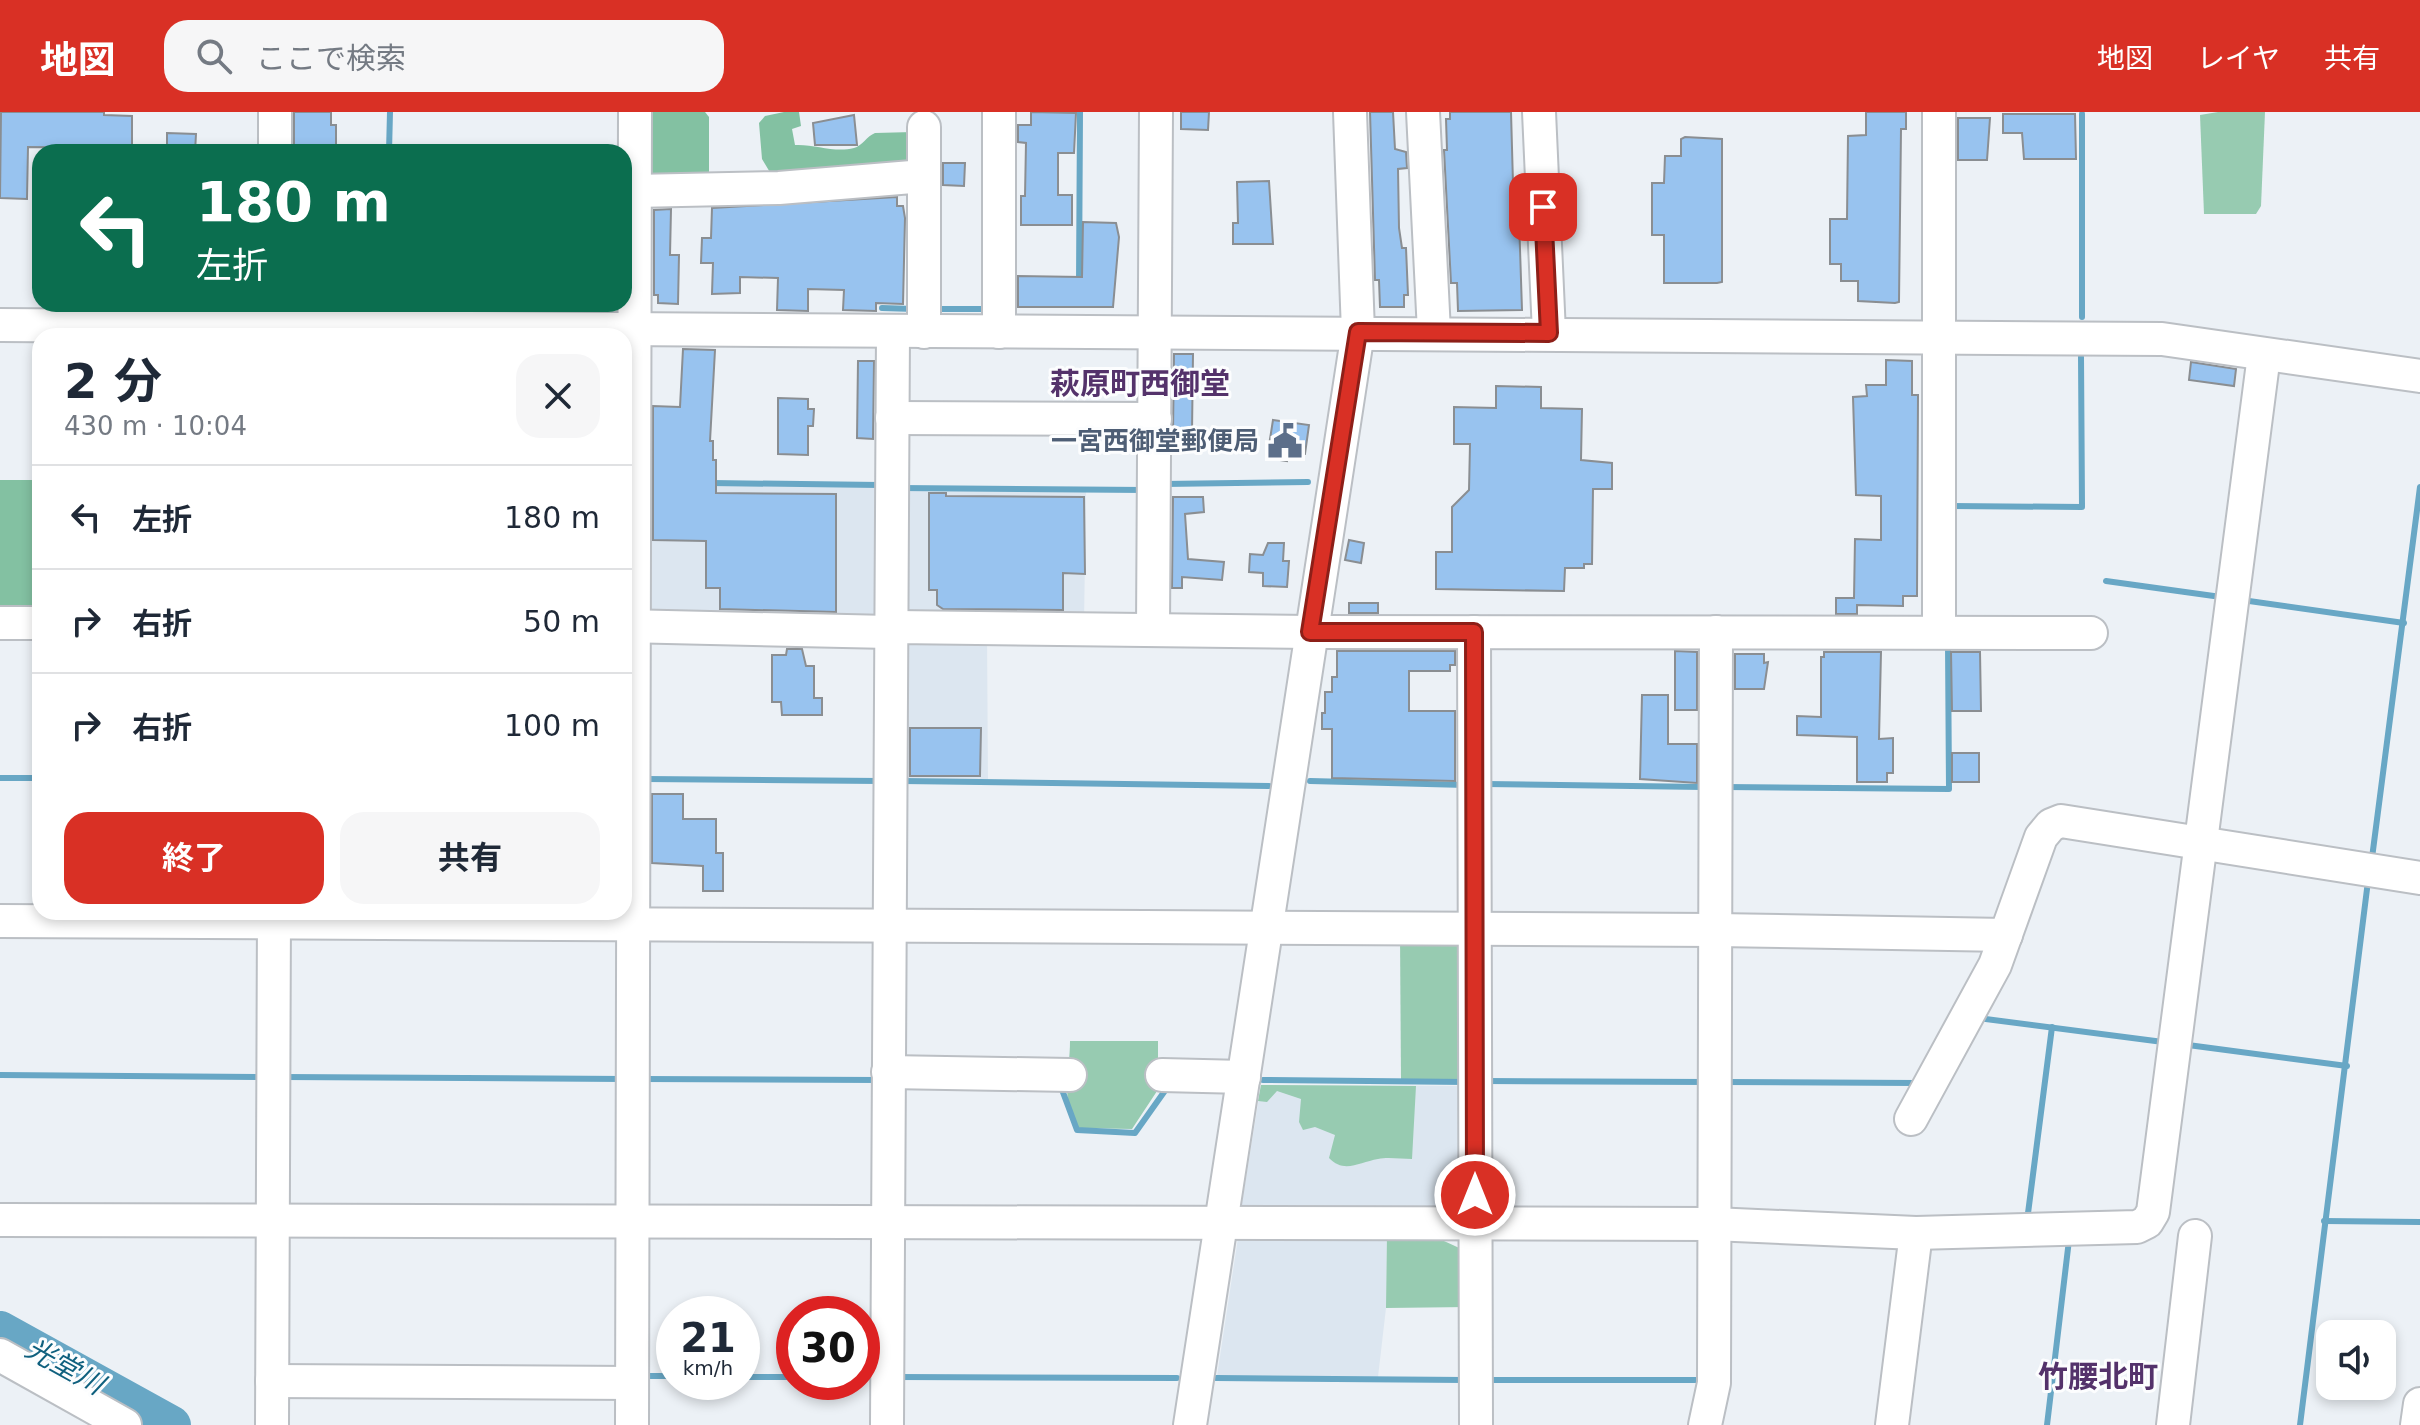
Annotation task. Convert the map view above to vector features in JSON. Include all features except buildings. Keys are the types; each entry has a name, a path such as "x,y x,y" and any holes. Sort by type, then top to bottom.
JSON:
{"street":[{"path":"275,112 275,144"},
{"path":"632,448 635,112"},
{"path":"999,112 999,332"},
{"path":"1153,629 1156,112"},
{"path":"1190,1425 1358,332 1350,112"},
{"path":"1423,112 1434,332"},
{"path":"1539,112 1549,333"},
{"path":"1939,112 1939,632"},
{"path":"887,1425 892,418 908,332 924,176 924,127"},
{"path":"634,191 779,188 924,176"},
{"path":"0,325 276,323 532,328"},
{"path":"634,330 1434,332 2162,339 2420,376"},
{"path":"0,1220 1713,1224 1916,1233 2137,1227 2147,1222 2153,1212 2264,355"},
{"path":"892,418 1155,419"},
{"path":"0,623 32,623"},
{"path":"632,626 889,632 896,627 1310,632 2091,633"},
{"path":"1474,632 1476,1425"},
{"path":"1705,1425 1714,1383 1716,632"},
{"path":"1911,1119 1995,965 2041,837 2051,825 2061,821 2420,878"},
{"path":"0,921 91,920"},
{"path":"272,1425 274,920"},
{"path":"393,920 888,928 1716,930 2006,935"},
{"path":"632,920 632,1425"},
{"path":"888,1072 1070,1075"},
{"path":"1162,1075 1244,1077"},
{"path":"1892,1425 1916,1233"},
{"path":"2173,1425 2195,1236"},
{"path":"0,1355 125,1425"},
{"path":"272,1381 632,1383"},
{"path":"2417,1425 2420,1404"}],"shaded area":[{"path":"641,485 877,487 877,617 646,621"},
{"path":"898,490 1086,492 1084,623 902,621"},
{"path":"901,633 987,635 988,779 895,779"},
{"path":"1261,1085 1467,1086 1466,1213 1241,1209"},
{"path":"1387,1233 1386,1308 1378,1377 1217,1376 1238,1238"}],"green space":[{"path":"642,112 705,112 709,117 709,178 645,182"},
{"path":"799,112 801,126 792,129 795,145 847,149 857,147 875,133 913,132 912,166 771,174 762,159 759,123 765,116"},
{"path":"2265,112 2261,206 2256,214 2204,214 2200,115"},
{"path":"0,480 32,480 32,616 0,616"},
{"path":"1400,934 1463,935 1467,1080 1401,1080"},
{"path":"1070,1041 1158,1041 1158,1081 1161,1085 1132,1129 1078,1128 1069,1107 1067,1086"},
{"path":"1261,1085 1416,1086 1412,1159 1382,1158 1352,1166 1335,1163 1329,1158 1335,1135 1315,1127 1303,1130 1299,1122 1301,1099 1277,1091 1267,1102 1258,1101"},
{"path":"1387,1233 1436,1233 1444,1241 1468,1252 1468,1307 1386,1308"}],"waterway":[{"path":"389,144 390,112"},
{"path":"1079,284 1080,112"},
{"path":"2082,114 2082,317"},
{"path":"882,308 914,309"},
{"path":"934,309 991,309"},
{"path":"1951,506 2082,507 2081,357"},
{"path":"1164,484 1308,482"},
{"path":"711,483 880,485"},
{"path":"2372,858 2420,487"},
{"path":"900,488 1145,490"},
{"path":"2106,581 2221,597"},
{"path":"2242,600 2404,623"},
{"path":"1725,787 1949,789 1948,644"},
{"path":"0,778 32,778"},
{"path":"645,779 880,781"},
{"path":"903,781 1269,786"},
{"path":"1310,781 1466,785"},
{"path":"1486,784 1704,787"},
{"path":"2300,1425 2368,881"},
{"path":"1978,1018 2163,1042"},
{"path":"2027,1221 2052,1027"},
{"path":"2188,1045 2347,1066"},
{"path":"0,1075 264,1077"},
{"path":"283,1077 624,1079"},
{"path":"643,1079 879,1080"},
{"path":"1263,1080 1466,1082"},
{"path":"1486,1081 1707,1082"},
{"path":"1725,1082 1917,1083"},
{"path":"1061,1087 1077,1130 1135,1133 1169,1085"},
{"path":"2324,1221 2420,1222"},
{"path":"2047,1425 2069,1240"},
{"name":"光堂川","path":"0,1330 172,1425"},
{"path":"642,1376 656,1376"},
{"path":"760,1377 776,1377"},
{"path":"898,1377 1177,1378"},
{"path":"1216,1378 1465,1380"},
{"path":"1487,1380 1704,1380"}],"place":[{"name":"一宮西御堂郵便局","path":"1285,441"}],"district":[{"name":"萩原町西御堂","path":"1140,384"},
{"name":"竹腰北町","path":"2098,1377"}],"route":[{"path":"1475,1195 1474,632 1310,632 1358,332 1549,333 1543,207"}]}
